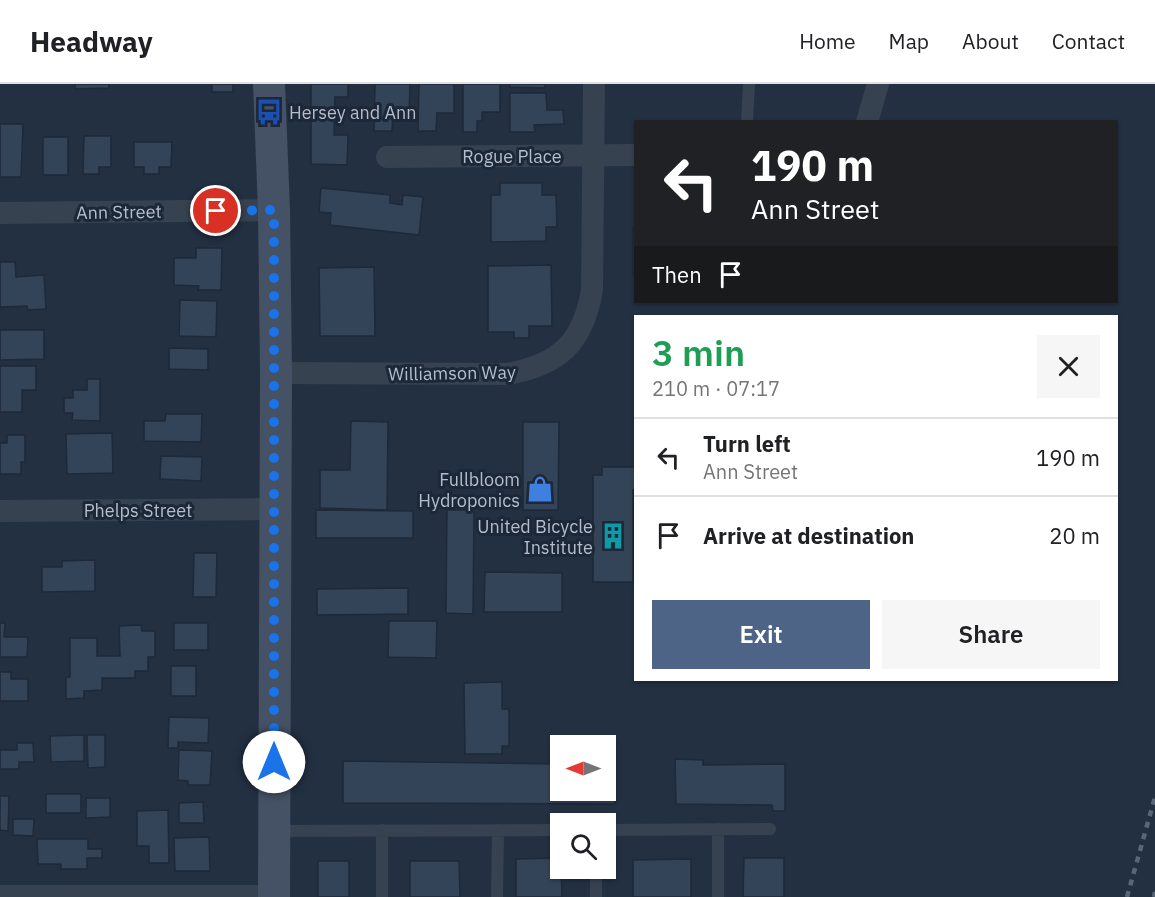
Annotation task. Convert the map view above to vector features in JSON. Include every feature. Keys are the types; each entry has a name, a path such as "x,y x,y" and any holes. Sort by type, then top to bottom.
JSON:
{"street":[{"path":"0,896 274,897 276,373 274,210 269,84"},
{"name":"Williamson Way","path":"276,373 507,374 531,370 566,350 580,331 589,310 592,290 594,84"},
{"path":"868,120 878,84"},
{"name":"Rogue Place","path":"387,157 634,155"},
{"name":"Ann Street","path":"0,213 274,210"},
{"name":"Phelps Street","path":"0,511 276,509"}],"lane":[{"path":"747,120 749,84"},
{"path":"718,829 718,897"},
{"path":"616,830 770,829"},
{"path":"382,830 382,897"},
{"path":"497,897 498,830"},
{"path":"274,831 550,830"},
{"path":"596,879 596,897"}],"building":[{"path":"75,84 109,84 109,88 75,89"},
{"path":"212,84 233,84 233,92 212,92"},
{"path":"311,84 348,84 348,97 335,97 334,135 348,135 347,165 311,164"},
{"path":"375,84 410,84 409,114 393,113 392,131 374,131"},
{"path":"419,84 454,84 454,113 437,113 436,131 418,131"},
{"path":"463,84 500,84 500,112 482,112 482,121 477,121 477,132 463,132"},
{"path":"510,84 545,84 545,88 510,87"},
{"path":"510,93 546,93 547,110 563,110 564,124 534,125 535,132 510,132"},
{"path":"0,124 23,124 21,177 0,177"},
{"path":"84,136 111,136 111,167 99,167 99,174 83,174"},
{"path":"43,137 68,137 68,175 43,175"},
{"path":"134,142 172,142 171,167 159,167 159,174 144,174 144,167 134,167"},
{"path":"500,183 542,183 542,195 556,195 557,227 546,227 546,241 491,242 491,195 500,195"},
{"path":"321,188 390,195 390,203 402,205 403,195 423,197 419,235 330,225 331,213 319,212"},
{"path":"633,228 634,228 634,275"},
{"path":"196,248 222,248 221,290 198,290 199,286 174,285 174,258 196,258"},
{"path":"0,262 15,262 16,277 44,275 46,309 28,310 27,306 0,307"},
{"path":"551,265 552,326 529,326 529,338 514,338 514,332 488,332 488,266"},
{"path":"374,267 375,336 320,336 319,268"},
{"path":"180,300 217,301 216,337 179,336"},
{"path":"0,330 44,330 44,359 0,360"},
{"path":"169,348 208,349 208,370 169,369"},
{"path":"0,366 36,366 36,390 22,390 22,412 0,412"},
{"path":"87,379 100,379 100,421 72,420 73,413 64,413 64,398 73,398 73,390 87,390"},
{"path":"166,414 202,414 201,442 144,441 144,421 165,421"},
{"path":"351,421 388,422 387,510 320,508 320,470 350,470"},
{"path":"523,422 559,422 558,510 523,510"},
{"path":"112,433 113,473 67,474 66,434"},
{"path":"7,435 25,435 25,462 21,462 21,474 0,474 0,443 7,443"},
{"path":"161,456 202,457 201,481 160,479"},
{"name":"United Bicycle Institute","path":"602,467 634,467 633,582 593,582 593,475 602,475"},
{"path":"316,510 413,511 413,538 316,538"},
{"path":"447,510 474,510 473,614 446,613"},
{"path":"194,553 217,553 216,597 193,597"},
{"path":"95,560 95,591 42,592 42,567 62,567 62,561"},
{"path":"485,572 562,573 562,612 484,612"},
{"path":"408,588 408,614 317,615 317,589"},
{"path":"389,621 437,621 436,658 388,657"},
{"path":"0,623 5,623 4,637 28,637 27,657 0,657"},
{"path":"174,623 208,623 208,650 174,650"},
{"path":"141,625 142,631 155,631 155,657 148,657 148,671 135,671 135,678 102,678 102,690 84,691 84,698 66,699 66,677 70,677 70,638 97,638 97,656 120,656 119,626"},
{"path":"171,666 196,666 196,696 171,696"},
{"path":"0,672 11,672 11,679 28,679 28,701 0,701"},
{"path":"502,682 502,709 509,709 509,746 502,746 502,754 465,754 464,683"},
{"path":"169,717 209,718 208,743 178,742 178,748 168,748"},
{"path":"84,735 84,761 51,762 50,736"},
{"path":"87,735 105,735 105,767 88,768"},
{"path":"17,743 33,743 34,762 19,762 19,769 0,769 0,750 17,750"},
{"path":"179,750 212,751 210,785 188,785 188,781 178,780"},
{"path":"675,759 703,760 703,765 785,764 785,811 773,811 772,805 676,804"},
{"path":"343,761 550,764 550,801 615,801 615,804 343,803"},
{"path":"46,794 81,794 81,813 46,813"},
{"path":"0,796 9,796 8,831 0,830"},
{"path":"86,798 110,798 110,817 86,818"},
{"path":"203,802 204,823 179,823 179,803"},
{"path":"168,810 169,863 149,863 149,846 137,846 137,811"},
{"path":"13,819 34,819 33,836 13,835"},
{"path":"209,837 210,871 175,871 174,838"},
{"path":"37,839 88,839 88,849 102,849 102,858 87,858 87,869 61,869 61,864 38,864"},
{"path":"550,858 550,879 562,879 562,897 516,897 516,859"},
{"path":"744,858 784,858 784,897 743,897"},
{"path":"691,859 691,897 633,897 633,860"},
{"path":"318,861 349,861 349,897 318,897"},
{"path":"410,861 459,861 460,897 410,897"}],"railway":[{"path":"1127,897 1155,797"},
{"path":"1154,897 1155,892"}],"place":[{"name":"Hersey and Ann","path":"269,112"},
{"name":"Fullbloom Hydroponics","path":"540,489"},
{"name":"United Bicycle Institute","path":"613,536"}],"route":[{"path":"216,211 274,210 276,509 274,762"}]}
